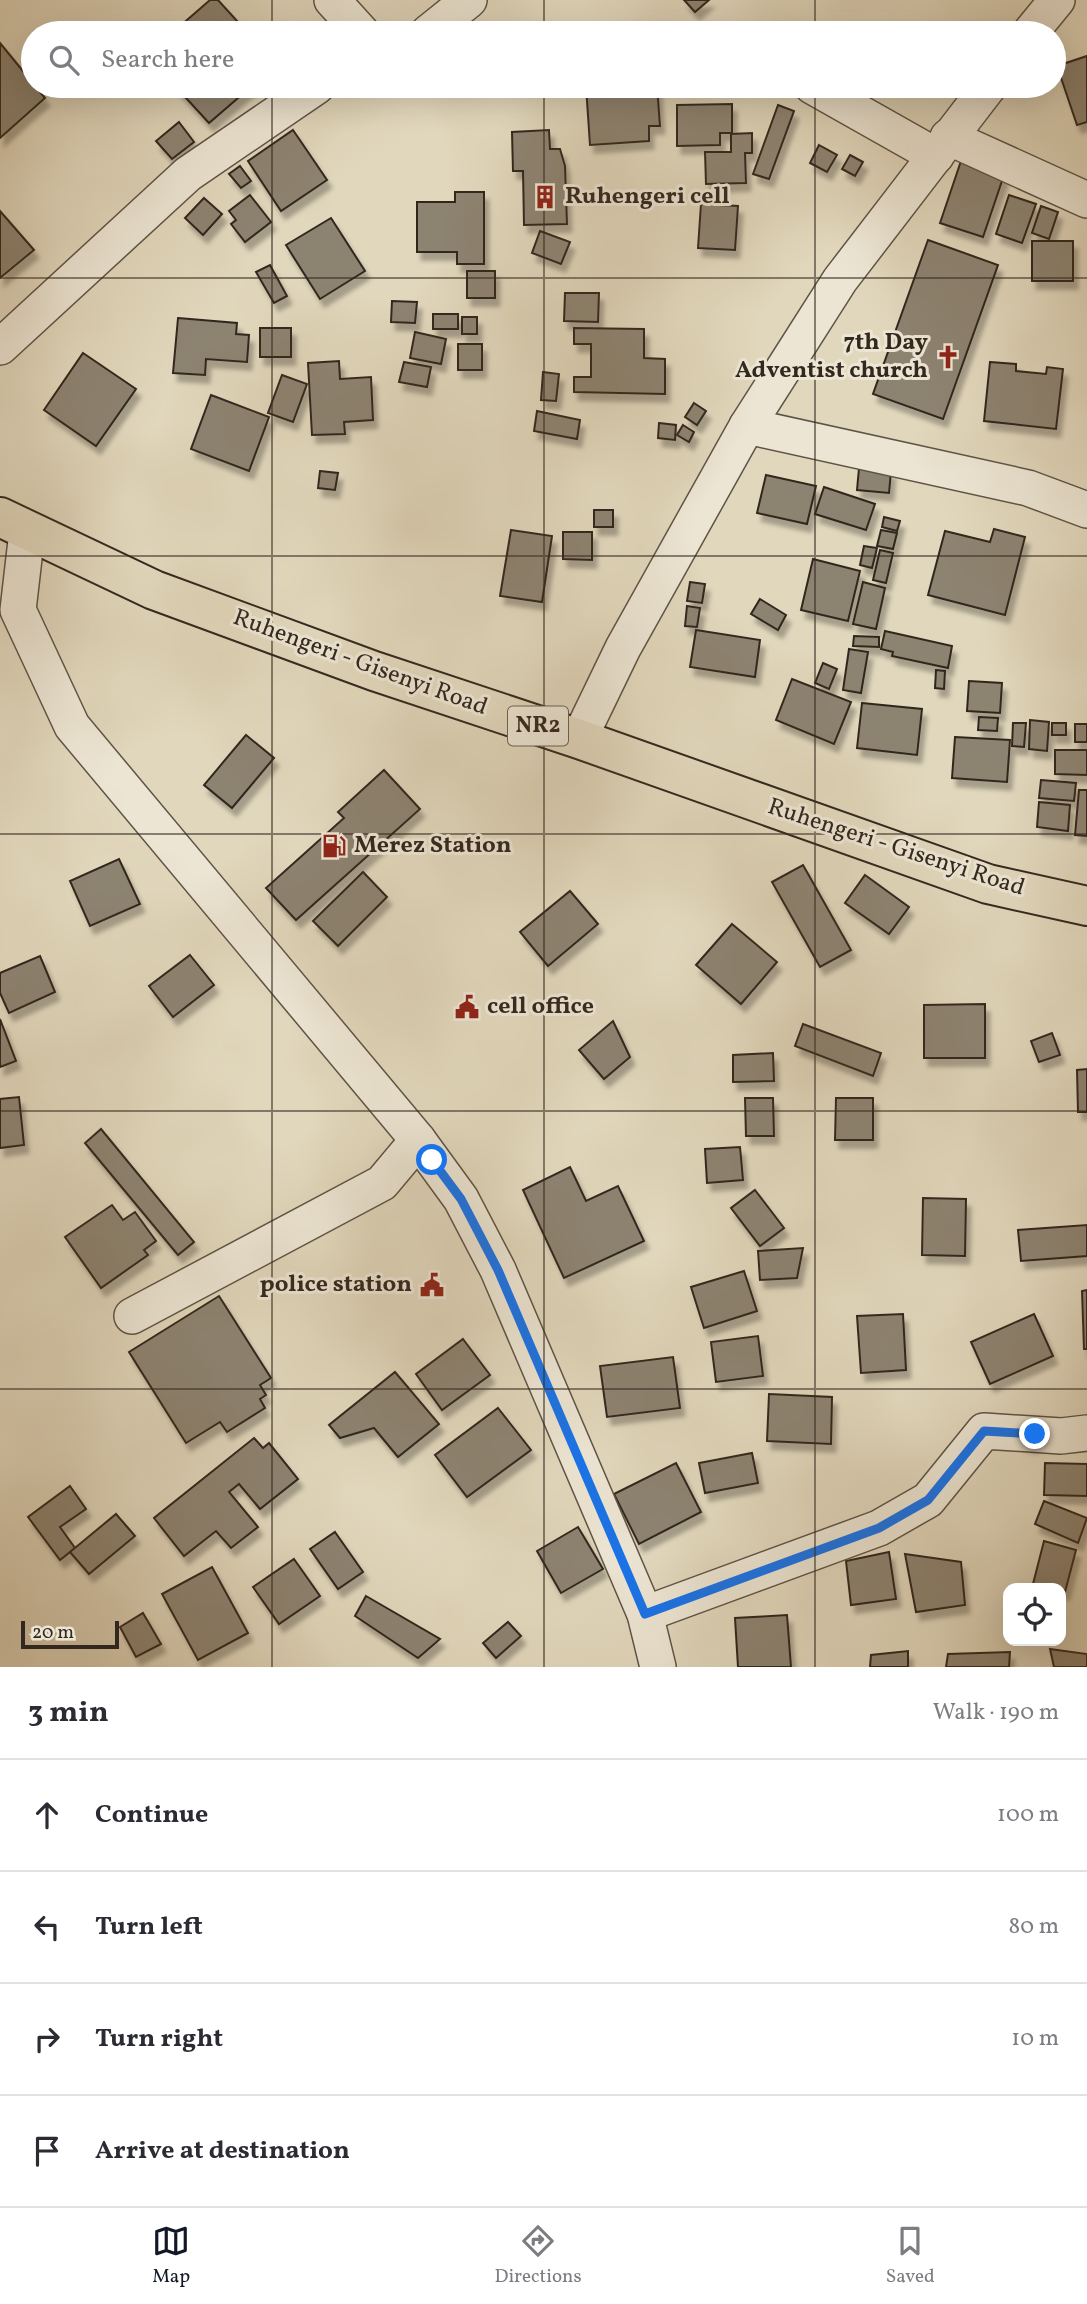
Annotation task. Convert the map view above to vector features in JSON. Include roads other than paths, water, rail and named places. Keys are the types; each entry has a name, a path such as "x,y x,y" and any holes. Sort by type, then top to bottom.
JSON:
{"highway":[{"name":"Ruhengeri - Gisenyi Road","path":"14,524 154,590 374,671 579,739 988,884 1087,906"}],"street":[{"path":"332,0 351,21"},
{"path":"443,21 469,0"},
{"path":"1040,21 1057,0"},
{"path":"0,347 188,174 299,98"},
{"path":"837,98 942,147 1087,200"},
{"path":"579,739 622,648 747,426 840,280 980,98"},
{"path":"747,426 1028,488 1087,510"},
{"path":"14,524 18,610 72,726 418,1140 461,1199 498,1270 645,1614 658,1667"},
{"path":"132,1316 382,1182 418,1140"},
{"path":"645,1614 879,1528 928,1500 984,1431 1061,1436 1087,1433"}],"place":[{"name":"Ruhengeri cell","path":"545,197"},
{"name":"7th Day Adventist church","path":"948,357"},
{"name":"Merez Station","path":"334,846"},
{"name":"cell office","path":"467,1007"},
{"name":"police station","path":"432,1285"}]}
